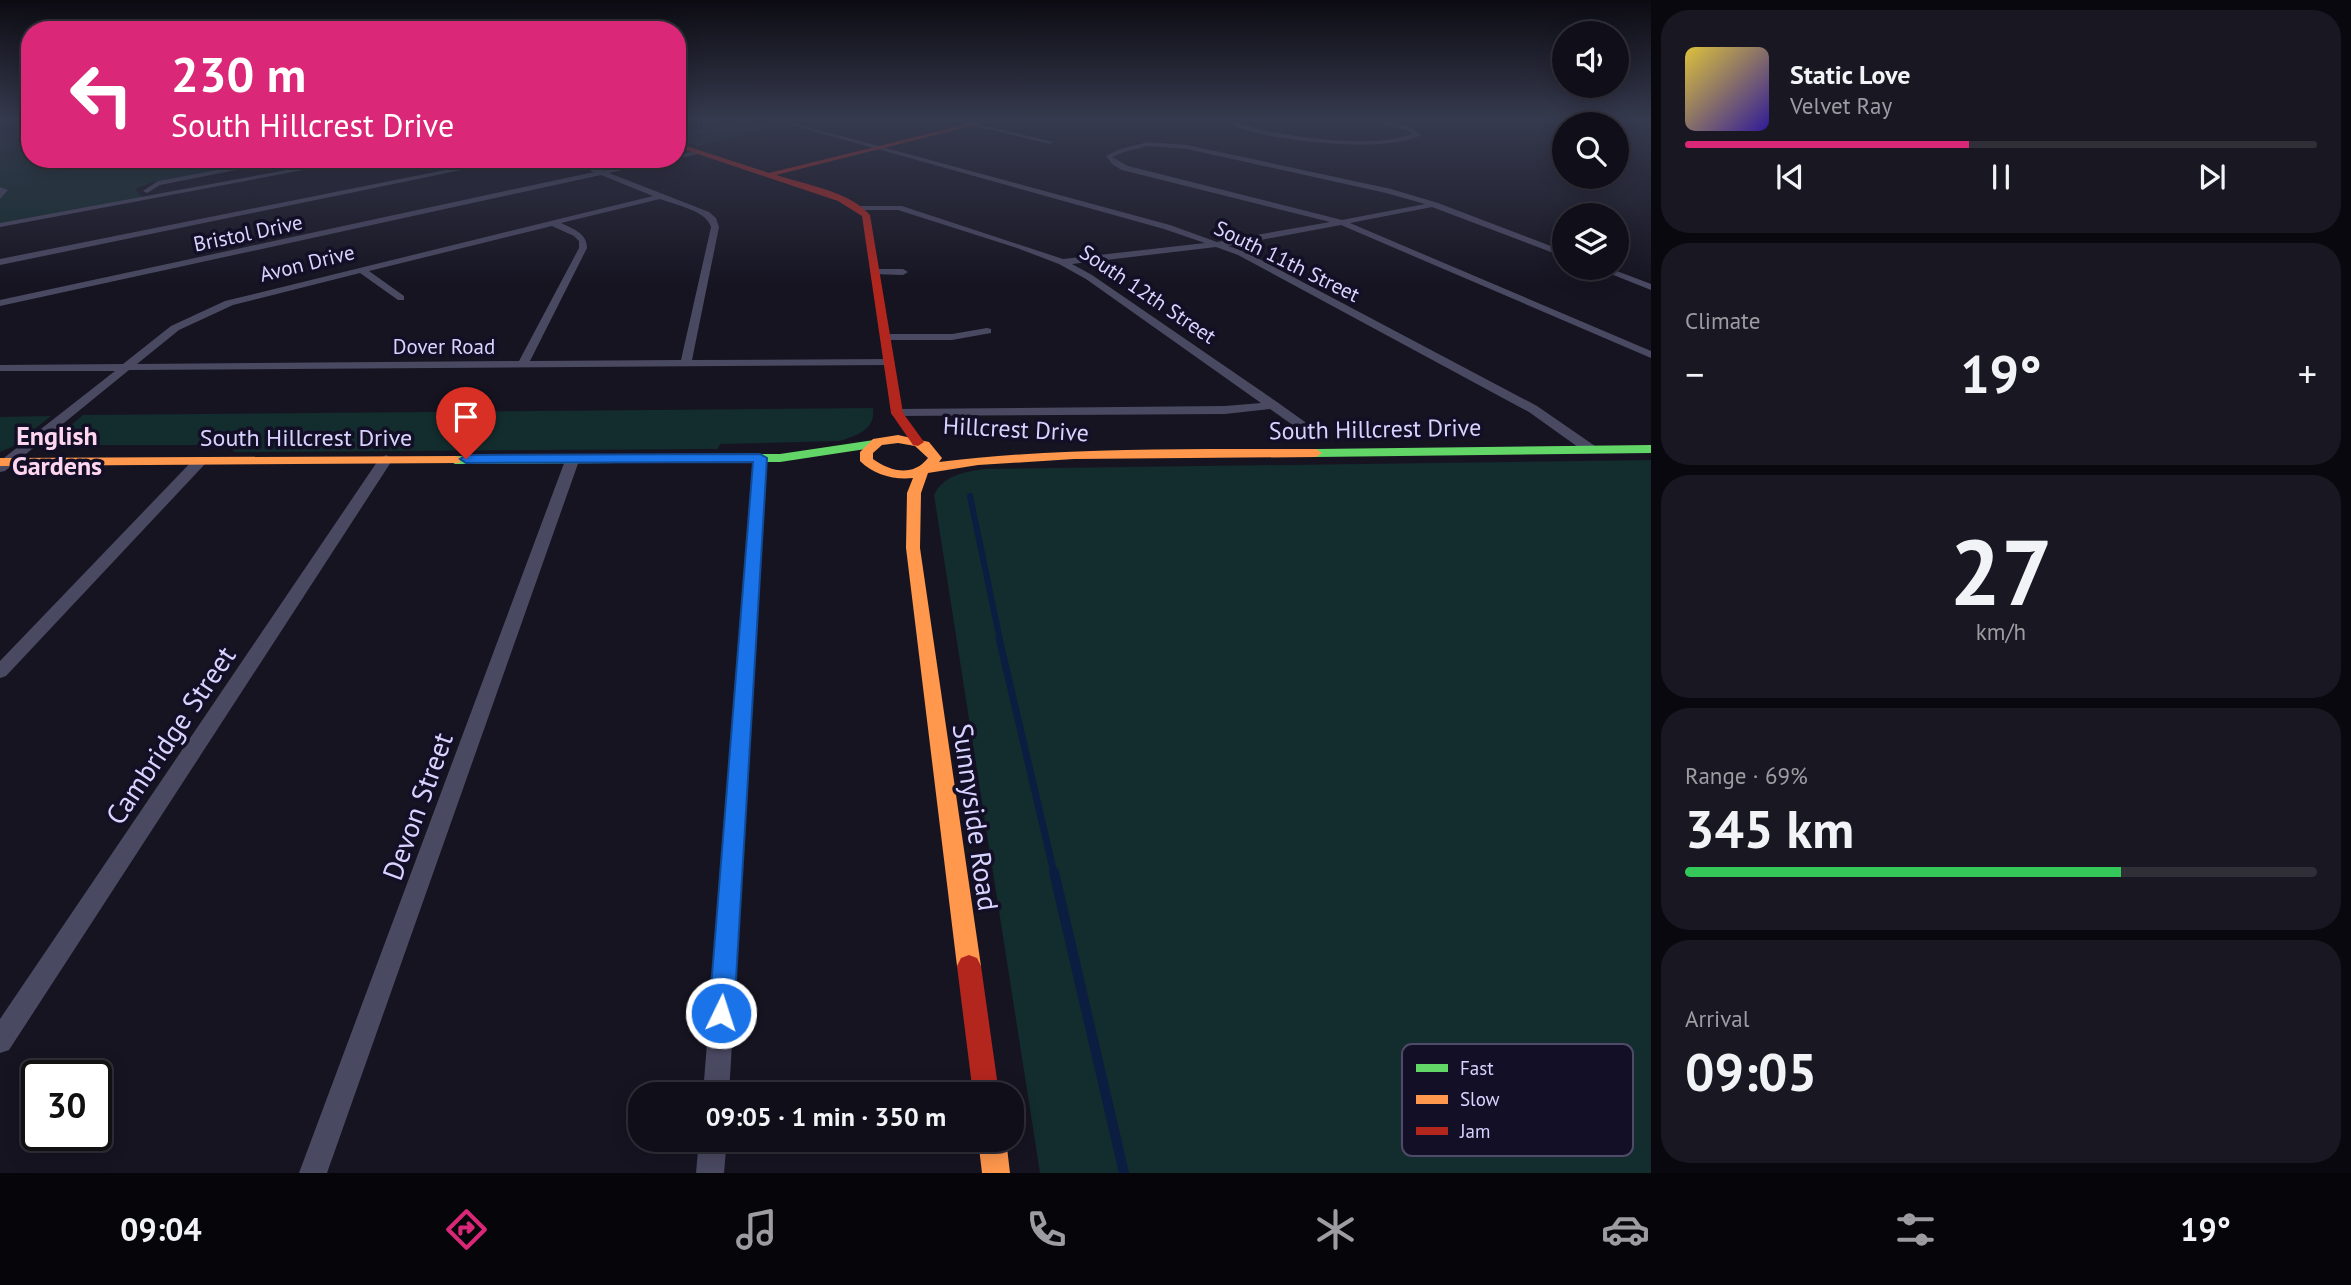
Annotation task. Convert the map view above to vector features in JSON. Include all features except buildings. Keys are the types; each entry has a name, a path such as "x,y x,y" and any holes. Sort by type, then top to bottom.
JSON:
{"street":[{"path":"150,194 158,183 198,176"},
{"path":"0,225 241,176"},
{"path":"150,194 258,176"},
{"path":"0,262 429,176"},
{"name":"Bristol Drive","path":"0,303 589,176"},
{"path":"609,176 706,214 713,220 715,227 686,364"},
{"name":"South 12th Street","path":"771,176 841,199 859,208 899,208 1062,262 1089,277 1301,425"},
{"name":"South 11th Street","path":"980,176 1167,227 1218,244 1268,266 1533,409 1590,449"},
{"path":"1156,176 1341,222 1651,355"},
{"path":"1319,176 1388,191 1435,205 1552,249"},
{"path":"0,190 4,190 0,197"},
{"name":"Avon Drive","path":"2,464 128,368 175,328 201,313 229,303 662,197"},
{"path":"1062,262 1218,244 1435,205"},
{"path":"859,208 868,221 897,413 923,445"},
{"path":"523,364 583,247 583,241 577,234 553,223"},
{"path":"361,270 401,298"},
{"path":"876,272 903,272"},
{"path":"1629,279 1651,287"},
{"path":"886,337 953,337 986,331"},
{"name":"Dover Road","path":"0,368 889,362"},
{"path":"897,413 1225,410 1273,405"},
{"path":"875,468 866,453 897,413"},
{"name":"Hillcrest Drive","path":"874,444 895,439 923,445 1100,455"},
{"path":"770,458 813,455 874,444"},
{"name":"Sunnyside Road","path":"923,445 935,458 914,493 914,548 984,1082"},
{"name":"South Hillcrest Drive","path":"1100,455 1651,449"},
{"name":"Hillcrest Drive","path":"875,468 902,474 980,460 1100,455"},
{"name":"Devon Street","path":"313,1173 573,458"},
{"path":"770,458 875,468"},
{"path":"717,1082 770,458"},
{"name":"South Hillcrest Drive","path":"2,464 770,458"},
{"name":"Cambridge Street","path":"0,1041 386,460"},
{"path":"0,672 200,461"},
{"name":"Sunnyside Road","path":"875,468 897,495 914,548"},
{"path":"710,1173 711,1152"},
{"path":"994,1152 996,1173"}],"green space":[{"path":"0,176 186,176 152,182 135,189 142,197 0,223"},
{"path":"873,408 869,426 840,441 720,444 718,449 235,452 231,448 233,445 82,445 52,441 83,415"},
{"path":"51,416 12,447 0,452 0,417"},
{"path":"1651,460 1651,1173 1040,1173 934,495 949,479 984,469"}],"waterway":[{"path":"970,496 1000,640"},
{"path":"999,638 1054,873"},
{"path":"1054,872 1124,1173"}],"traffic: fast":[{"path":"455,460 780,458 874,444"},
{"path":"1316,453 1651,449"}],"traffic: slow":[{"path":"898,439 920,443 929,448 935,458 921,471 903,475 884,471 867,461 866,452 878,442 898,439"},
{"path":"930,467 1074,455 1316,453"},
{"path":"0,462 455,460"},
{"path":"922,471 914,493 913,548 969,966"},
{"path":"994,1152 996,1173"}],"traffic: jam":[{"path":"770,176 841,199 859,208 866,215 897,413 918,442"},
{"path":"969,966 984,1082"}],"district":[{"name":"English Gardens","path":"57,450"}],"route":[{"path":"466,459 760,458 721,1013"}]}
